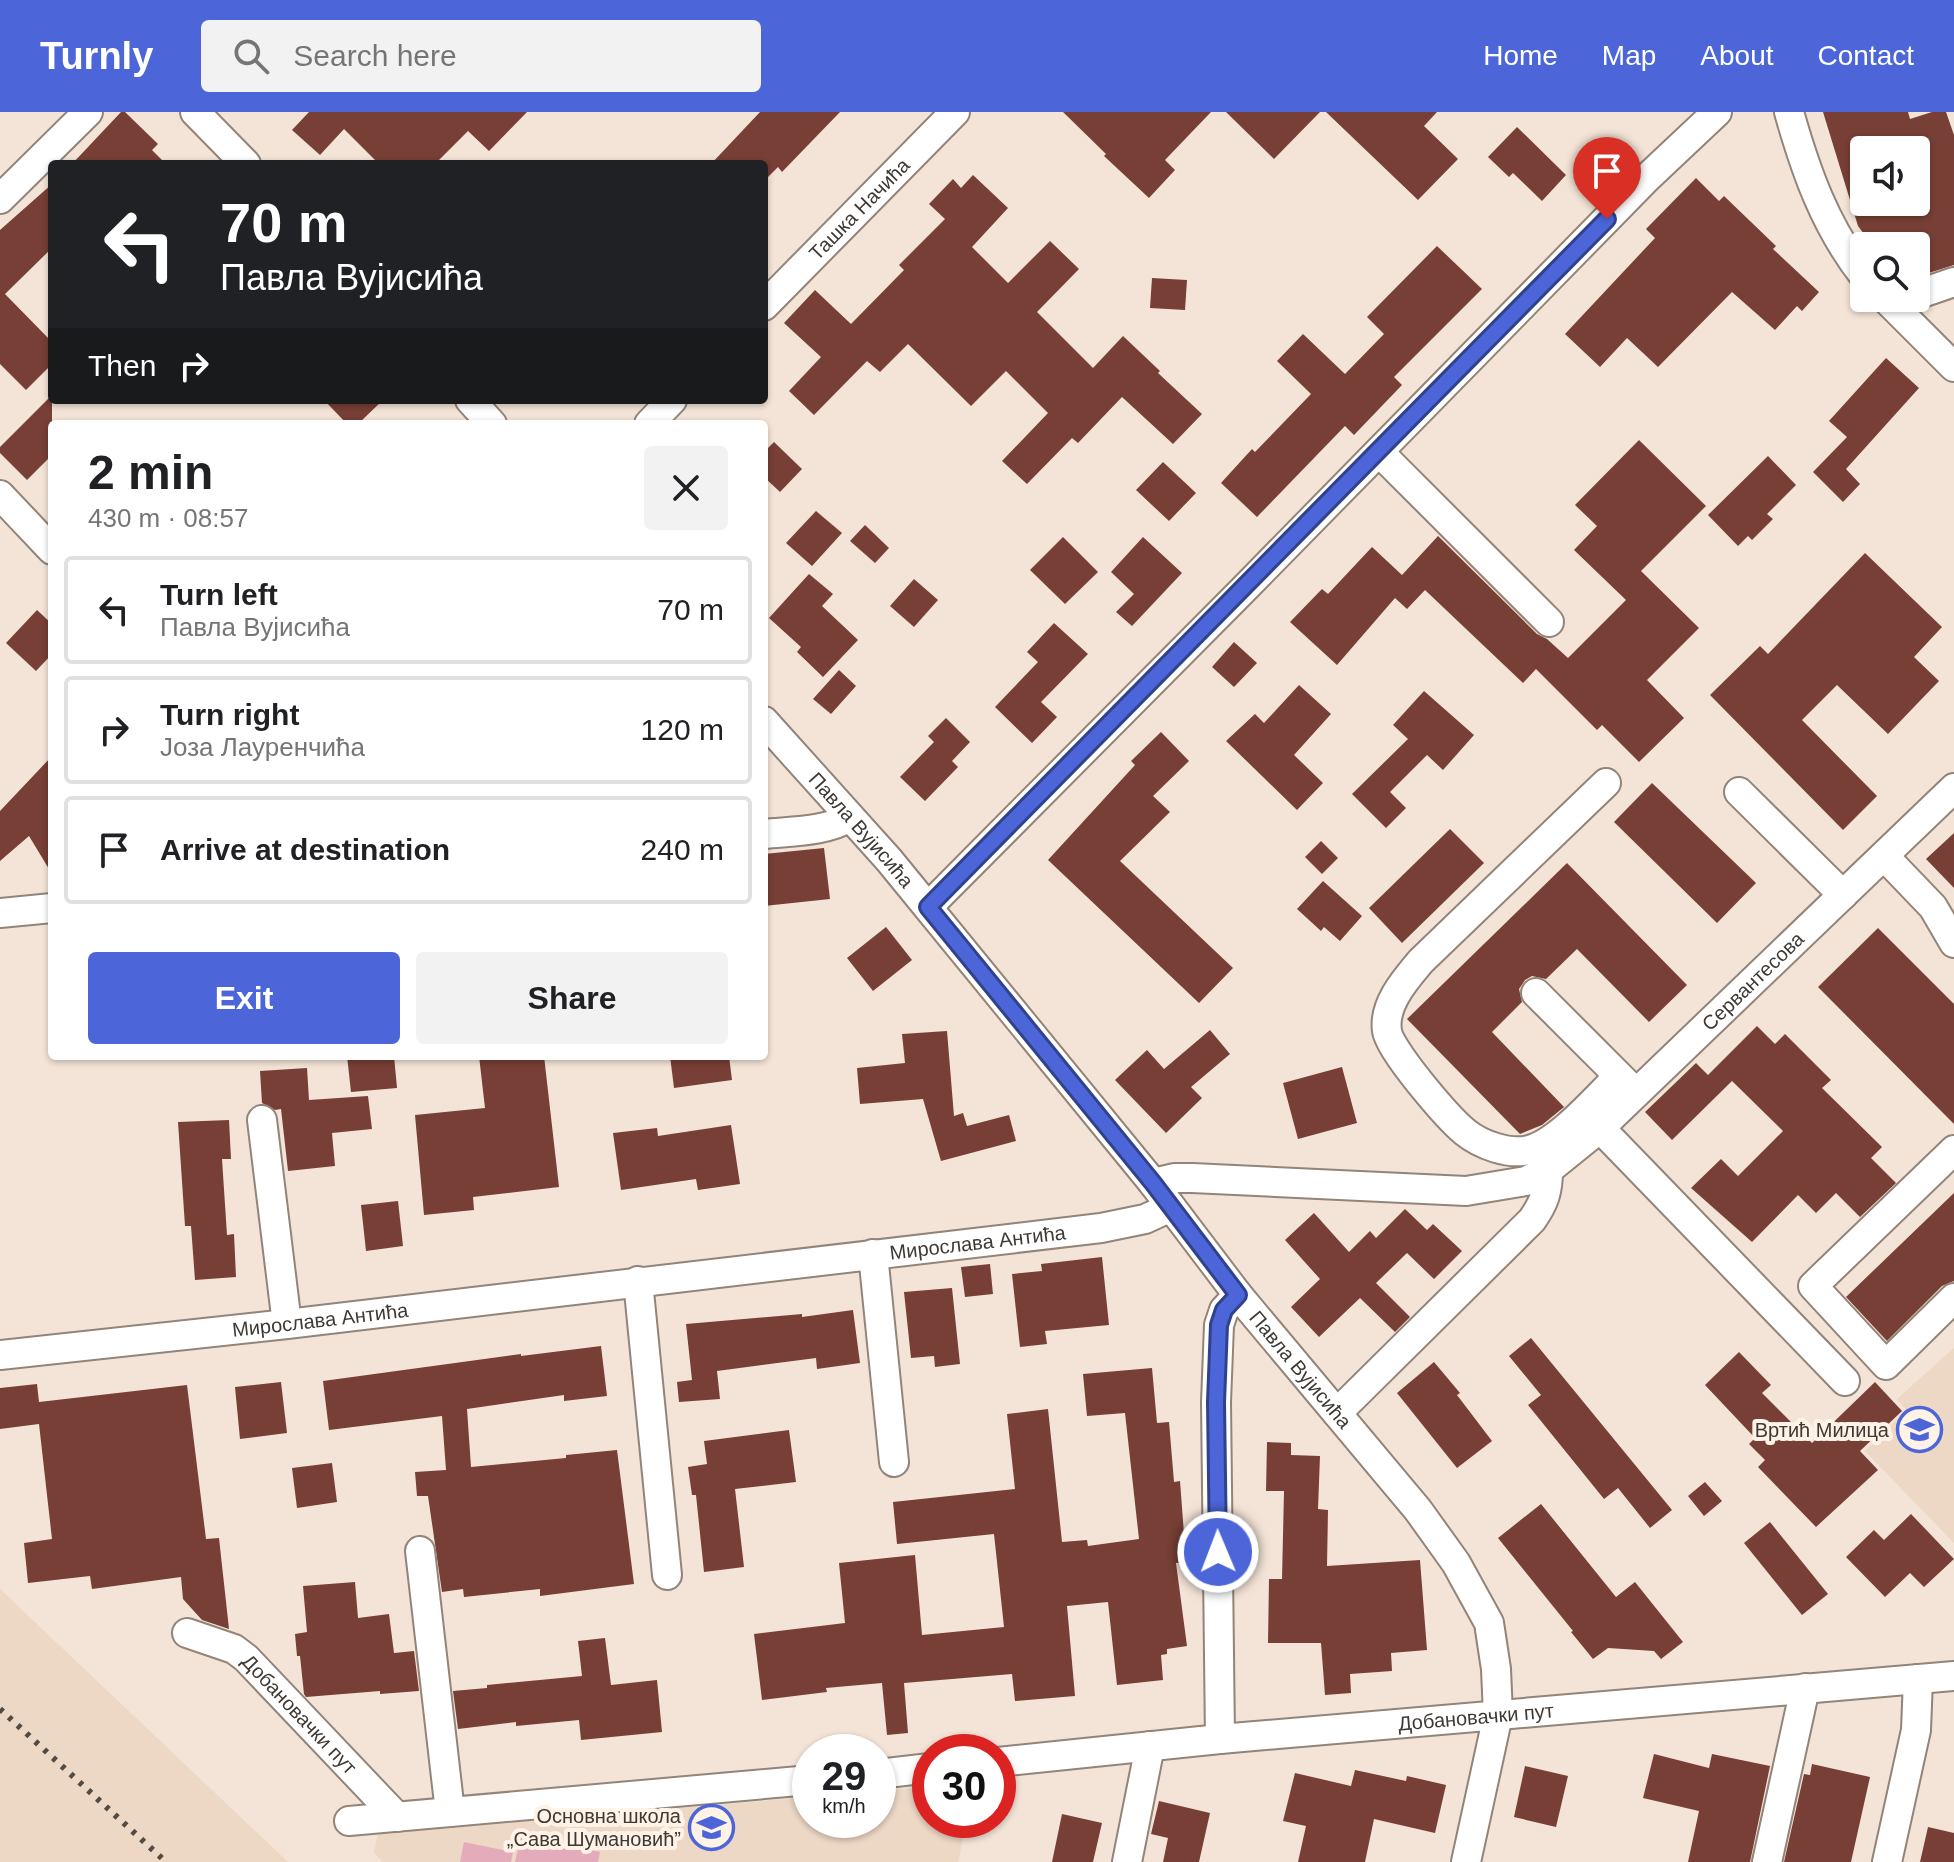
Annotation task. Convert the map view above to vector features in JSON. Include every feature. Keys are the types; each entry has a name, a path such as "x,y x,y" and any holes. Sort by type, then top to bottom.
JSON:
{"street":[{"path":"0,199 88,112"},
{"path":"195,112 242,160"},
{"name":"Ташка Начића","path":"768,302 955,112"},
{"path":"928,907 1648,177 1717,112"},
{"path":"1789,112 1819,203 1850,256"},
{"path":"1930,289 1954,282"},
{"path":"1910,312 1954,367"},
{"path":"474,404 488,420"},
{"path":"653,420 668,404"},
{"path":"1379,452 1549,622"},
{"path":"0,495 48,546"},
{"name":"Павла Вујисића","path":"768,725 928,907 1153,1183 1238,1295 1418,1510 1456,1563 1480,1604 1493,1642 1499,1692 1498,1715 1466,1862"},
{"path":"1536,993 1628,1085 1550,1140 1526,1151 1507,1150 1465,1131 1405,1063 1392,1045 1387,1030 1388,1013 1396,993 1421,961 1606,783"},
{"name":"Сервантесова","path":"1153,1183 1192,1178 1466,1191 1526,1181 1548,1170 1600,1128 1628,1085 1885,857 1954,788"},
{"path":"1739,792 1843,895"},
{"path":"768,834 819,828 850,817"},
{"path":"1885,857 1933,907 1954,943"},
{"path":"0,913 48,908"},
{"path":"262,1120 287,1324"},
{"path":"1600,1128 1845,1381"},
{"path":"1954,1150 1813,1286 1886,1365 1954,1298"},
{"path":"1337,1413 1532,1220 1544,1204 1548,1170"},
{"name":"Мирослава Антића","path":"0,1355 1113,1226 1156,1216 1171,1207"},
{"path":"873,1254 894,1462"},
{"path":"638,1281 667,1575"},
{"path":"1220,1739 1216,1402 1219,1325 1224,1310 1238,1295"},
{"path":"420,1551 450,1812"},
{"name":"Добановачки пут","path":"187,1633 234,1649 246,1658 397,1817"},
{"name":"Добановачки пут","path":"1016,1760 1220,1739 1954,1676"},
{"path":"1887,1862 1916,1730 1918,1679"},
{"path":"1767,1862 1805,1688"},
{"path":"1127,1862 1150,1746"},
{"path":"349,1821 792,1782"}],"shaded area":[{"name":"Вртић Милица","path":"1954,1348 1954,1543 1865,1451 1906,1410 1897,1399"},
{"path":"0,1589 288,1862 0,1862"},
{"name":"Основна школа „Сава Шумановић”","path":"912,1788 912,1838 963,1838 958,1862 383,1862 374,1853 378,1834 792,1799 792,1838 896,1838 896,1790"},
{"path":"521,1836 600,1852 598,1862 515,1862"},
{"path":"464,1842 513,1852 511,1862 460,1862"}],"building":[{"path":"121,112 125,112 158,144 152,150 162,160 76,160"},
{"path":"309,112 527,112 489,151 468,131 439,160 375,160 344,129 320,155 292,130"},
{"path":"760,112 840,112 782,172 778,167 768,177 768,160 715,160"},
{"path":"1063,112 1211,112 1165,160 1175,170 1149,198"},
{"path":"1226,112 1320,112 1274,159"},
{"path":"1326,112 1437,112 1424,126 1458,159 1418,200"},
{"path":"1823,112 1908,112 1910,119 1932,112 1946,112 1954,135 1954,265 1930,273 1930,232 1862,232 1855,216 1930,216 1930,136 1850,136 1850,200"},
{"path":"1517,127 1566,175 1542,201 1513,173 1509,177 1488,157"},
{"path":"973,175 1008,208 972,247 1008,283 1050,241 1079,269 1037,312 1093,368 1123,336 1160,371 1158,373 1202,414 1173,444 1122,397 1078,443 1072,438 1027,484 1002,461 1048,413 1006,371 971,406 908,344 880,372 867,361 814,415 789,391 821,357 784,323 815,290 851,324 904,270 899,265 945,219 929,204 953,179 961,188"},
{"path":"1696,178 1719,201 1724,196 1776,246 1773,249 1819,292 1802,311 1797,306 1775,330 1732,292 1658,367 1627,338 1600,367 1565,334 1655,238 1646,229"},
{"path":"48,188 48,252 5,294 48,338 48,368 26,390 0,364 0,230"},
{"path":"1437,246 1482,289 1394,377 1402,385 1354,435 1345,426 1257,517 1221,483 1311,394 1277,361 1303,334 1345,374 1384,334 1367,317"},
{"path":"1152,278 1187,280 1185,310 1150,308"},
{"path":"1886,358 1919,388 1846,469 1860,484 1843,502 1813,472 1847,437 1829,421"},
{"path":"48,399 48,404 52,404 52,420 48,420 48,459 27,480 0,453 0,447"},
{"path":"328,404 379,404 362,420 343,420"},
{"path":"1639,440 1706,506 1641,571 1699,628 1647,680 1684,718 1639,762 1602,725 1597,730 1536,669 1523,683 1425,590 1407,609 1395,598 1337,665 1290,622 1322,589 1328,594 1372,547 1402,575 1438,536 1537,634 1568,658 1626,600 1574,550 1597,526 1575,505"},
{"path":"774,442 802,469 780,492 768,481 768,448"},
{"path":"1768,456 1796,485 1767,514 1773,519 1752,540 1748,536 1738,546 1708,515"},
{"path":"1163,462 1196,493 1169,521 1136,490"},
{"path":"816,511 842,533 812,566 786,543"},
{"path":"865,525 889,548 875,563 850,541"},
{"path":"1063,537 1098,572 1065,604 1030,570"},
{"path":"1143,537 1182,573 1132,626 1116,612 1134,594 1111,572"},
{"path":"1865,553 1942,627 1914,657 1939,681 1888,734 1837,685 1802,720 1877,796 1843,830 1710,695 1760,646 1768,654"},
{"path":"809,574 833,594 822,606 858,640 823,677 797,652 801,647 769,618"},
{"path":"914,579 938,600 914,627 890,606"},
{"path":"37,610 48,620 48,658 36,671 6,643"},
{"path":"1054,623 1088,654 1041,702 1057,717 1032,743 995,707 1038,662 1027,652"},
{"path":"1234,642 1257,663 1234,687 1212,667"},
{"path":"839,670 856,686 831,714 813,699"},
{"path":"1299,685 1331,714 1294,755 1323,783 1297,810 1226,741 1255,714 1264,723"},
{"path":"1424,691 1474,735 1443,770 1427,755 1390,792 1406,808 1386,828 1352,794 1408,739 1393,725"},
{"path":"946,718 970,742 952,761 958,767 925,801 900,777 934,742 928,736"},
{"path":"1161,732 1189,761 1153,796 1170,812 1120,861 1233,968 1199,1003 1048,860 1135,765 1131,761"},
{"path":"48,760 48,867 29,836 0,861 0,811"},
{"path":"1652,783 1756,883 1717,923 1614,822"},
{"path":"1450,829 1484,863 1402,943 1369,908"},
{"path":"1954,833 1954,888 1926,859"},
{"path":"1321,841 1338,858 1322,874 1305,857"},
{"path":"824,848 830,899 768,906 768,854"},
{"path":"1567,863 1687,985 1649,1022 1577,949 1546,979 1532,976 1525,980 1519,989 1522,1002 1492,1032 1564,1107 1542,1125 1520,1134 1407,1019"},
{"path":"1323,881 1362,916 1340,941 1324,927 1321,931 1297,909"},
{"path":"886,927 912,960 873,991 847,958"},
{"path":"1878,928 1954,1004 1954,1124 1818,987"},
{"path":"1757,1026 1775,1044 1785,1034 1831,1080 1822,1088 1882,1147 1871,1158 1896,1183 1860,1217 1836,1193 1816,1213 1798,1195 1752,1242 1691,1188 1721,1159 1738,1176 1783,1131 1732,1081 1672,1140 1645,1112 1696,1063 1708,1075"},
{"path":"1210,1030 1230,1054 1191,1087 1202,1098 1166,1133 1115,1080 1147,1050 1164,1069"},
{"path":"947,1031 954,1116 963,1113 967,1126 1009,1115 1016,1141 941,1161 923,1099 860,1104 857,1068 905,1063 902,1034"},
{"path":"347,1060 394,1060 397,1088 351,1092"},
{"path":"479,1060 544,1060 559,1187 473,1197 474,1210 424,1215 415,1115 485,1108"},
{"path":"670,1060 730,1060 732,1080 674,1088"},
{"path":"1342,1067 1357,1123 1298,1139 1283,1083"},
{"path":"307,1068 309,1100 368,1096 372,1129 332,1133 335,1166 288,1171 281,1109 275,1110 262,1103 260,1071"},
{"path":"229,1120 231,1159 222,1159 227,1235 234,1234 236,1277 195,1280 191,1226 185,1226 178,1122"},
{"path":"731,1125 740,1184 698,1190 696,1179 621,1190 613,1133 657,1128 658,1136"},
{"path":"1954,1193 1954,1281 1942,1286 1887,1341 1846,1297"},
{"path":"398,1201 403,1246 366,1251 361,1205"},
{"path":"1405,1209 1427,1230 1433,1224 1462,1251 1434,1279 1407,1253 1376,1283 1410,1317 1395,1332 1360,1298 1319,1337 1291,1307 1320,1279 1285,1240 1314,1213 1349,1252 1370,1231 1376,1238"},
{"path":"1102,1257 1109,1325 1045,1331 1047,1344 1020,1347 1012,1274 1042,1271 1041,1264"},
{"path":"990,1264 993,1294 965,1297 961,1267"},
{"path":"952,1288 960,1364 935,1367 934,1356 911,1358 904,1292"},
{"path":"853,1310 860,1363 817,1369 816,1358 717,1371 720,1399 679,1402 677,1382 692,1380 686,1324 802,1314 802,1317"},
{"path":"1531,1338 1672,1510 1650,1528 1618,1488 1604,1499 1528,1405 1541,1395 1509,1356"},
{"path":"601,1346 607,1396 564,1401 564,1395 467,1409 471,1467 617,1450 634,1584 540,1596 540,1589 464,1597 463,1589 442,1592 428,1496 417,1496 415,1472 446,1470 442,1416 329,1430 323,1381"},
{"path":"1739,1352 1771,1385 1762,1393 1812,1443 1875,1382 1902,1411 1860,1451 1878,1470 1816,1527 1758,1467 1765,1460 1749,1444 1755,1438 1705,1385"},
{"path":"1434,1362 1460,1393 1457,1395 1492,1441 1457,1468 1397,1393"},
{"path":"1152,1368 1157,1423 1169,1422 1174,1482 1180,1481 1184,1534 1187,1534 1190,1562 1176,1563 1187,1646 1167,1649 1167,1654 1161,1655 1163,1680 1117,1685 1108,1602 1067,1606 1075,1696 1015,1701 1012,1674 904,1683 908,1733 896,1734 887,1734 882,1683 826,1688 827,1692 762,1700 754,1634 845,1623 839,1563 915,1555 922,1635 1004,1627 994,1534 897,1544 893,1502 1015,1489 1007,1414 1048,1409 1062,1542 1087,1540 1088,1546 1139,1539 1125,1413 1087,1416 1083,1374"},
{"path":"281,1382 287,1433 240,1439 235,1387"},
{"path":"37,1384 39,1402 187,1385 206,1539 219,1538 229,1629 202,1620 183,1599 181,1577 92,1589 90,1576 28,1583 24,1543 52,1539 39,1424 0,1429 0,1388"},
{"path":"789,1430 796,1482 735,1489 744,1567 704,1572 696,1495 692,1495 688,1467 707,1464 704,1441"},
{"path":"1267,1442 1291,1443 1291,1455 1320,1456 1318,1509 1328,1510 1327,1566 1420,1560 1427,1650 1391,1653 1392,1671 1350,1674 1351,1693 1325,1695 1321,1643 1268,1643 1269,1579 1282,1579 1284,1491 1266,1491"},
{"path":"332,1463 337,1502 297,1508 292,1468"},
{"path":"1705,1482 1722,1501 1704,1516 1688,1496"},
{"path":"1541,1504 1616,1597 1635,1582 1683,1642 1661,1659 1654,1651 1608,1648 1593,1659 1498,1538"},
{"path":"1911,1514 1954,1559 1924,1587 1910,1573 1885,1597 1846,1557 1874,1530 1884,1540"},
{"path":"1770,1522 1828,1594 1802,1615 1744,1543"},
{"path":"355,1582 358,1618 389,1614 394,1653 414,1651 419,1691 306,1697 304,1694 295,1634 307,1632 303,1586"},
{"path":"605,1638 611,1685 657,1680 662,1732 581,1740 579,1720 516,1726 516,1722 458,1729 453,1691 582,1676 578,1641"},
{"path":"1654,1754 1709,1768 1712,1754 1770,1766 1750,1862 1688,1862 1699,1811 1643,1798"},
{"path":"1812,1764 1870,1777 1851,1862 1784,1862 1804,1774 1810,1775"},
{"path":"1525,1766 1568,1776 1556,1827 1514,1817"},
{"path":"1355,1770 1406,1781 1407,1776 1446,1785 1435,1833 1374,1819 1365,1862 1298,1862 1306,1826 1283,1821 1295,1773 1351,1786"},
{"path":"1159,1801 1210,1813 1199,1862 1163,1862 1168,1838 1151,1834"},
{"path":"1062,1814 1102,1823 1093,1862 1052,1862"},
{"path":"1928,1827 1954,1833 1954,1862 1920,1862"}],"railway":[{"path":"0,1709 166,1862"}],"place":[{"name":"Вртић Милица","path":"1920,1430"},
{"name":"Основна школа „Сава Шумановић”","path":"712,1827"}],"route":[{"path":"1218,1552 1216,1402 1219,1325 1224,1310 1238,1295 1153,1183 928,907 1607,219"}]}
